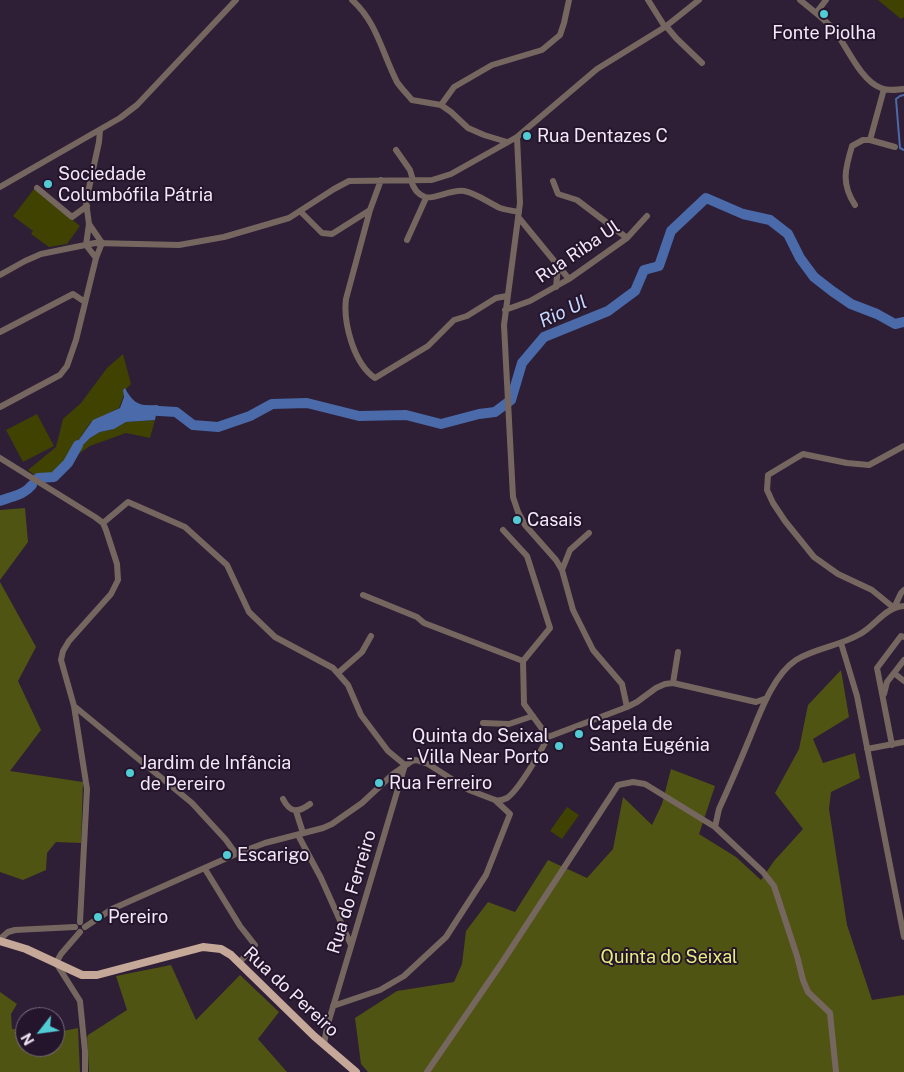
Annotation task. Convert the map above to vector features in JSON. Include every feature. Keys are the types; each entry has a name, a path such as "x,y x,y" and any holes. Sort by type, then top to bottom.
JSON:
{"main road":[{"name":"Rua do Pereiro","path":"0,940 26,949 82,975 97,975 203,946 221,949 239,963 352,1071"}],"street":[{"path":"0,187 100,130 137,105 236,0"},
{"path":"352,0 361,8 375,28 398,83 412,100 441,105 468,128 507,142 518,155"},
{"path":"441,105 454,87 492,65 542,50 560,34 569,0"},
{"path":"648,0 666,27 702,63"},
{"path":"0,275 25,260 41,254 86,245 98,243 179,245 224,237 289,218 349,181 432,180 451,174 517,136 597,69 666,27 699,0"},
{"path":"800,0 834,30 868,80 884,89 904,89"},
{"path":"816,13 826,0"},
{"path":"870,140 884,89"},
{"path":"96,258 86,245 89,224 87,206 100,130"},
{"path":"517,136 519,215 504,325 513,497 525,525 556,560 562,570 573,610 593,650 622,684 627,707"},
{"path":"855,205 848,194 845,175 852,146 863,140 870,140 894,147"},
{"path":"396,150 410,170 412,187 418,194 430,198 446,192 464,191 519,215 569,279"},
{"path":"381,180 370,210 346,299 345,310 347,329 357,355 368,374 375,378 428,346 454,320 467,316 496,298 507,298 520,304"},
{"path":"553,182 558,194 577,200 627,238"},
{"path":"37,188 72,217 87,206"},
{"path":"407,240 426,198"},
{"path":"300,211 322,233 332,234 370,210"},
{"name":"Rua Riba Ul","path":"505,310 530,301 569,279 627,238 647,216"},
{"path":"0,406 60,376 67,366 96,258 98,243 89,224"},
{"path":"556,287 558,267"},
{"path":"0,332 73,294 84,302"},
{"path":"894,608 872,590 838,574 814,557 785,521 767,490 768,474 803,454 847,463 869,465 904,446"},
{"path":"0,458 103,523 117,564 118,580 111,594 69,641 63,650 61,660 74,706 87,789 80,922"},
{"path":"103,523 128,502 185,527 228,566 249,612 275,637 333,668 338,673 348,685 361,715 388,751 405,765"},
{"path":"503,530 527,556 550,628 523,661 524,704 548,737"},
{"path":"562,570 570,550 589,533"},
{"path":"894,608 900,593 904,590"},
{"path":"363,595 417,618 424,623 523,661"},
{"path":"715,827 720,809 767,698 781,674 791,663 861,634 894,608 904,606"},
{"path":"338,673 362,652 371,636"},
{"path":"892,745 884,696 877,668 901,636 904,637"},
{"path":"841,643 856,690 904,936"},
{"path":"673,683 678,652"},
{"path":"884,696 887,682 904,660"},
{"path":"894,673 904,681"},
{"path":"85,1072 80,1001 56,963 61,954 85,927 112,909 206,869 236,854 266,843 323,828 342,818 362,803 393,774 412,761 420,761 469,790 495,800 503,800 512,793 548,737 627,707 660,686 673,683 752,702 761,702 767,698"},
{"path":"74,706 192,803 226,840 236,854"},
{"path":"482,723 509,724 533,716"},
{"path":"868,749 904,742"},
{"name":"Rua do Ferreiro","path":"324,1044 326,1026 405,765"},
{"path":"428,1072 618,785 633,782 645,784 715,827 763,872 774,886 808,992 830,1013 836,1072"},
{"path":"283,799 287,807 296,811 301,811 310,804"},
{"path":"333,1006 380,990 404,976 446,937 486,875 510,814 495,800"},
{"path":"296,811 301,834 352,945"},
{"path":"206,869 240,926 255,945 239,963"},
{"path":"0,940 8,932 15,930 74,927 80,922"},
{"path":"80,922 85,927"},
{"path":"74,927 80,932"},
{"path":"314,1036 326,1026"}],"shaded area":[{"path":"878,0 904,0 904,17 901,19"},
{"path":"34,189 80,226 67,244 49,247 31,234 33,231 13,216"},
{"path":"123,354 131,384 126,389 119,408 91,422 73,448 72,456 90,438 100,432 114,429 126,422 155,420 150,438 126,433 90,446 71,457 68,463 54,477 38,478 28,470 56,447 63,419 81,403 107,368"},
{"path":"37,414 54,446 23,462 6,430"},
{"path":"567,807 579,815 562,839 550,831"}],"green space":[{"path":"25,508 28,542 0,580 0,510"},
{"path":"0,582 36,647 18,681 41,730 10,771 83,782 81,843 56,842 47,853 46,870 23,880 0,872"},
{"name":"Quinta do Seixal","path":"841,670 849,717 813,739 823,763 855,753 860,778 831,792 829,809 847,925 872,1000 904,995 904,1072 368,1072 361,1064 355,1018 397,991 454,982 462,964 466,931 488,902 515,912 548,860 587,878 613,849 623,797 652,825 662,804 671,769 715,786 699,834 736,857 761,880 774,861 803,829 775,793 799,749 808,705"},
{"path":"171,965 196,1020 240,975 279,1012 258,1039 287,1072 89,1072 88,1035 127,1010 116,976"},
{"path":"0,992 17,1004 11,1014 12,1029 15,1029 15,1057 65,1057 65,1031 78,1028 80,1072 0,1072"}],"water":[{"path":"125,388 137,403 158,405 155,420 126,422 114,429 100,432 90,438 71,457 73,448 93,420 120,408"}],"waterway":[{"path":"904,95 896,99 900,148 904,150"},
{"name":"Rio Ul","path":"143,410 176,412 193,425 218,427 250,416 272,404 307,403 359,416 406,415 441,424 479,414 495,412 511,400 522,363 544,337 608,311 635,291 644,270 659,266 671,231 706,198 743,214 770,220 788,234 800,258 814,277 832,291 851,304 877,314 895,324 904,322"},
{"path":"38,478 54,477 68,463 78,445"},
{"name":"Rio Ul","path":"0,501 22,493 32,485"}],"place":[{"name":"Fonte Piolha","path":"824,14"},
{"name":"Rua Dentazes C","path":"527,136"},
{"name":"Sociedade Columbófila Pátria","path":"48,184"},
{"name":"Casais","path":"517,520"},
{"name":"Capela de Santa Eugénia","path":"579,734"},
{"name":"Quinta do Seixal - Villa Near Porto","path":"559,746"},
{"name":"Jardim de Infância de Pereiro","path":"130,773"},
{"name":"Rua Ferreiro","path":"379,783"},
{"name":"Escarigo","path":"227,855"},
{"name":"Pereiro","path":"98,917"}]}
